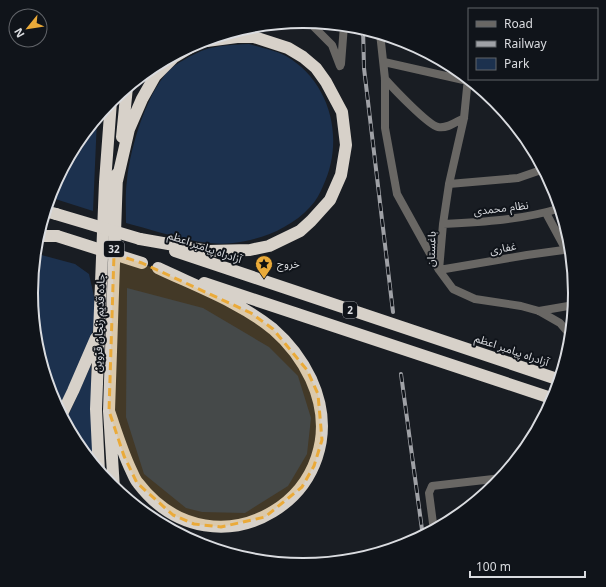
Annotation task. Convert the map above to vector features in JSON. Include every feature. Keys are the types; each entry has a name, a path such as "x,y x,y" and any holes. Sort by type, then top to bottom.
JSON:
{"highway":[{"path":"140,239 208,250 250,250 269,246 300,231 330,200 341,175 346,145 342,112 326,82 316,68 303,57 288,48 254,38 232,38"},
{"path":"117,181 129,129 142,99 155,76 162,68"},
{"name":"جاده قدیم زنجان قزوین","path":"113,479 109,411 117,181 126,96"},
{"name":"جاده قدیم زنجان قزوین","path":"99,463 96,409 109,112"},
{"path":"106,115 108,130"},
{"name":"آزادراه پیامبر اعظم","path":"51,212 140,239 554,378"},
{"name":"2","path":"45,232 547,397"},
{"path":"44,236 57,236"},
{"path":"109,411 124,456 137,483 154,501 173,515 194,524 221,527 244,524 265,517 285,504 302,487 314,466 322,440 322,418 318,394 307,370 292,349 274,330 251,313 158,268"},
{"path":"64,410 74,391 99,331"}],"street":[{"path":"316,29 332,45 340,66 343,31"},
{"path":"381,40 385,79 385,128 397,194 439,270"},
{"path":"384,62 458,78"},
{"path":"385,79 402,98 436,127 445,128 464,118"},
{"name":"باغستان","path":"467,85 464,118 449,184 443,224 439,270 453,289 475,299 521,306 539,311 560,323 566,330"},
{"path":"449,184 518,178 538,171"},
{"name":"نظام محمدی","path":"443,224 491,222 517,219 555,210"},
{"path":"546,213 563,241"},
{"name":"غفاری","path":"439,270 527,255 564,250"},
{"path":"539,311 568,306"},
{"path":"433,525 429,493 432,486 493,479"}],"highlighted area":[{"path":"114,254 142,263 251,313 273,329 307,370 318,394 322,440 314,466 302,487 265,517 221,527 194,524 173,515 137,483 124,456 109,411"}],"green space":[{"path":"249,44 286,56 301,67 314,81 323,96 330,114 333,132 333,150 330,168 316,200 294,221 285,227 265,236 233,243 220,244 193,241 126,223 126,185 132,152 136,135 148,102 156,88 165,75 174,66 201,51 221,46"},
{"path":"97,126 93,211 55,199 73,161"},
{"path":"41,255 75,264 89,274 95,300 95,317 89,345 62,404 47,362 40,328 38,311 38,276"},
{"path":"127,288 203,308 269,347 298,376 311,418 307,454 288,486 245,513 202,512 186,508 144,474 126,417"},
{"path":"91,365 94,457 82,441 68,416"}],"railway":[{"path":"363,35 364,68 393,312"},
{"path":"401,374 422,531"}],"place":[{"name":"خروج","path":"264,279"}]}
